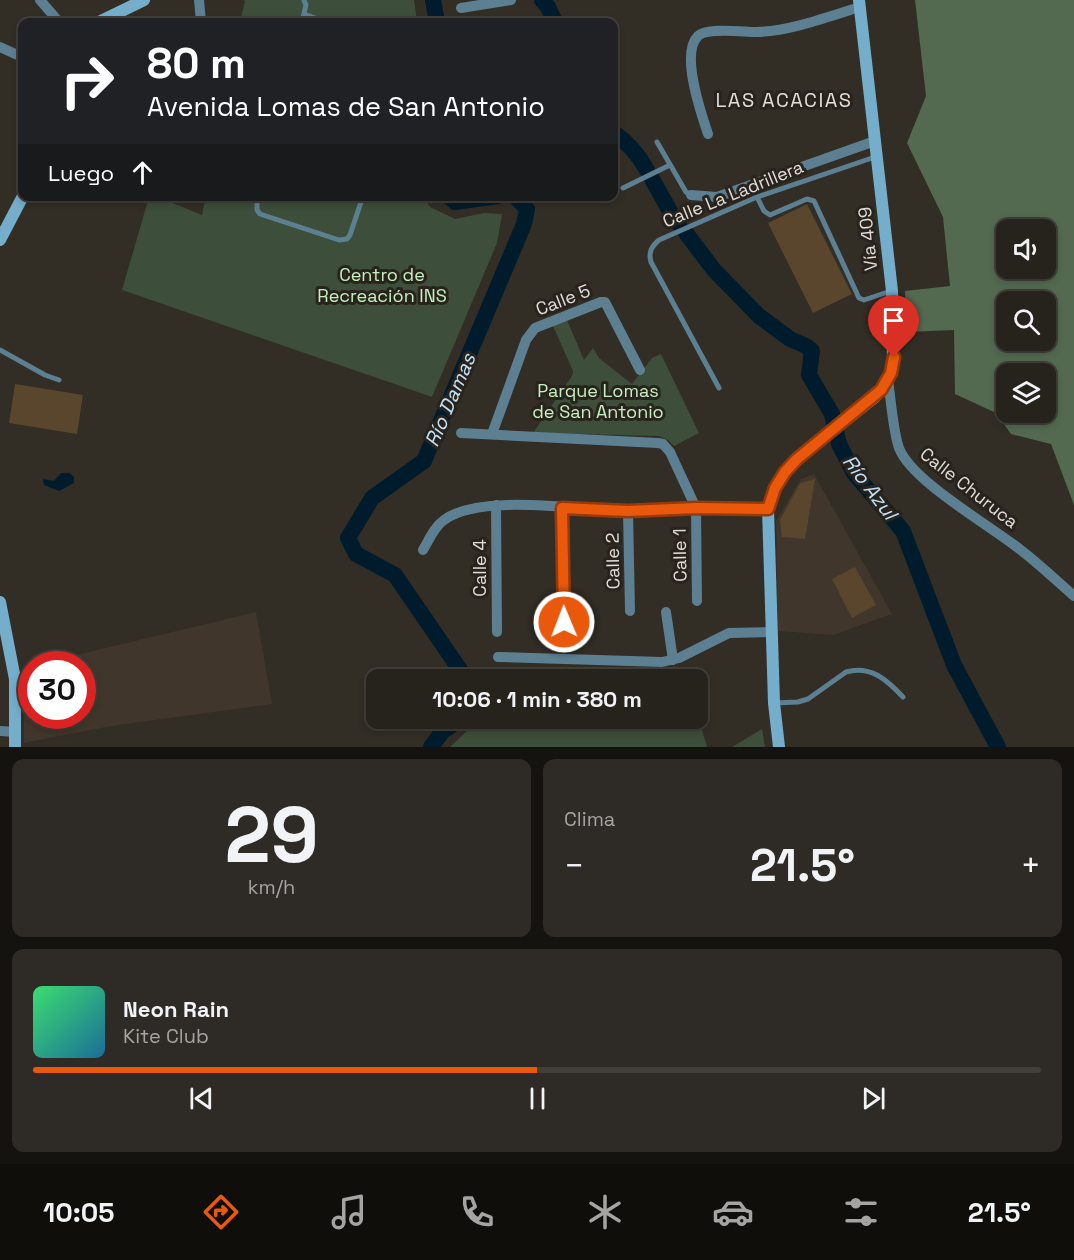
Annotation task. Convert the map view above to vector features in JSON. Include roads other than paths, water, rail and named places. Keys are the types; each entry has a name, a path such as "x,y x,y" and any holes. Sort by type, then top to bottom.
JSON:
{"street":[{"path":"40,0 56,18"},
{"path":"107,18 144,0"},
{"path":"199,0 201,18"},
{"path":"461,8 511,0"},
{"path":"708,134 694,90 691,53 693,42 699,34 710,31 762,32 788,28 859,4"},
{"name":"Vía 409","path":"859,4 892,291 894,357 888,380"},
{"path":"0,47 18,55"},
{"path":"691,195 717,197 875,141"},
{"path":"0,240 20,201"},
{"name":"Calle 5","path":"492,434 526,340 535,328 605,302 640,370"},
{"path":"779,747 774,703 768,509 775,488 797,459 874,397 888,380"},
{"name":"Calle Churuca","path":"888,380 899,447 905,460 918,474 1022,551 1074,596"},
{"path":"461,433 663,444 670,452 696,508"},
{"path":"423,550 434,530 444,519 470,509 496,505 628,511 696,508 768,509"},
{"name":"Calle 4","path":"496,505 497,632"},
{"path":"562,508 564,622"},
{"name":"Calle 1","path":"696,508 697,600"},
{"name":"Calle 2","path":"628,511 630,611"},
{"path":"0,602 6,658 16,689 15,747"},
{"path":"666,612 674,660"},
{"path":"498,657 662,662 674,660 729,633 771,632"},
{"path":"0,731 16,732"}],"lane":[{"path":"303,18 306,5 304,0"},
{"path":"304,14 315,18"},
{"path":"657,142 686,192 691,195"},
{"name":"Calle La Ladrillera","path":"719,388 649,255 652,246 659,240 757,197 877,157"},
{"path":"623,188 670,165"},
{"path":"757,197 764,211 770,215 811,198 859,298 864,300 892,291"},
{"path":"257,201 257,210 260,214 339,240 350,236 361,201"},
{"path":"0,350 45,375 59,380"},
{"path":"774,703 798,702 808,699 846,672 852,671 872,672 882,677 903,697"}],"water":[{"path":"61,473 69,473 74,477 74,483 59,491 44,485 43,479 54,481"}],"waterway":[{"name":"Río Damas","path":"433,0 436,18"},
{"name":"Río Azul","path":"542,0 553,18"},
{"name":"Río Azul","path":"618,136 633,149 647,170"},
{"name":"Río Azul","path":"652,179 679,224"},
{"name":"Río Damas","path":"454,201 462,201"},
{"name":"Río Damas","path":"459,669 395,575 356,554 348,538 372,498 424,461 524,224 527,209 520,201"},
{"name":"Río Azul","path":"686,233 714,270 759,316 790,339 812,351 809,375 832,414 839,444 854,473 903,531 954,665 998,747"},
{"name":"Río Damas","path":"431,747 446,729"}],"district":[{"name":"LAS ACACIAS","path":"784,100"}],"park label":[{"name":"Centro de Recreación INS","path":"382,285"},
{"name":"Parque Lomas de San Antonio","path":"598,401"}]}
